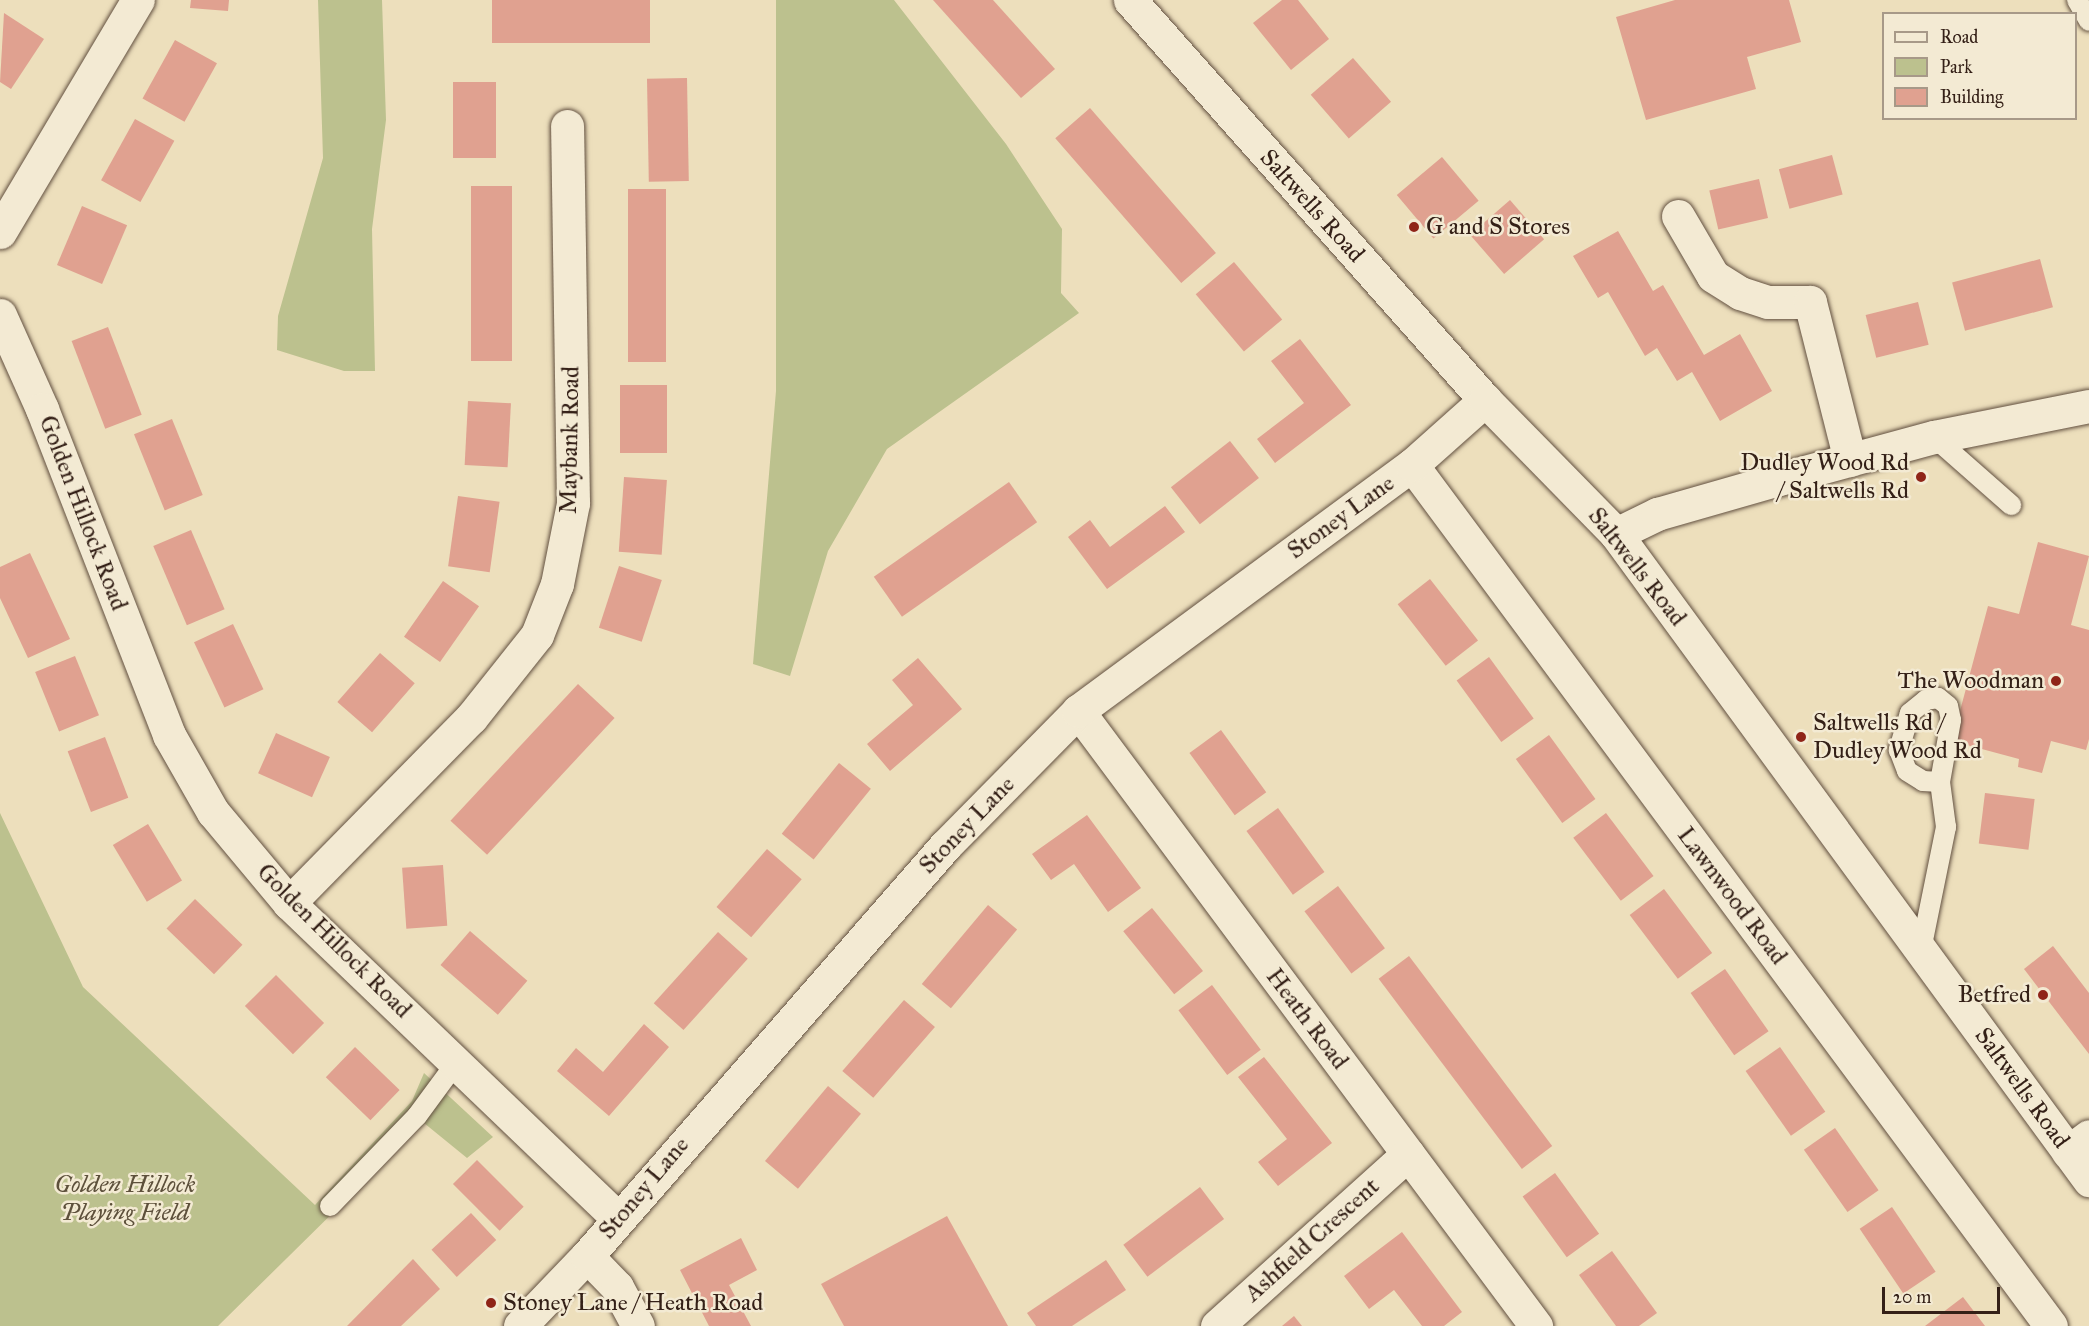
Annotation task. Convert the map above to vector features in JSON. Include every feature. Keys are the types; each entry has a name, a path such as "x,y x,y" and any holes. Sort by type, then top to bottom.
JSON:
{"street":[{"path":"0,232 138,0"},
{"name":"Saltwells Road","path":"1130,0 1485,400 1616,534 1921,950 2079,1144 2089,1180"},
{"name":"Maybank Road","path":"289,903 471,718 537,635 557,584 573,503 567,126"},
{"path":"1678,216 1713,276 1740,293 1768,302 1810,302 1850,460"},
{"name":"Golden Hillock Road","path":"0,315 42,409 169,735 213,812 289,903 617,1216"},
{"name":"Stoney Lane","path":"520,1326 587,1256 617,1216 945,846 1078,711 1412,465 1485,400"},
{"path":"1616,534 1657,514 1934,437 2089,406"},
{"name":"Lawnwood Road","path":"1412,465 2051,1326"},
{"name":"Heath Road","path":"1078,711 1536,1326"},
{"name":"Ashfield Crescent","path":"1217,1326 1408,1154"},
{"path":"587,1256 617,1287 638,1326"}],"lane":[{"path":"2078,0 2089,21"},
{"path":"1934,437 2011,505"},
{"path":"1921,950 1946,827 1940,782"},
{"path":"330,1206 417,1116 456,1063"}],"green space":[{"path":"318,0 382,0 386,120 372,229 375,371 344,371 277,350 278,316 323,158"},
{"path":"776,0 894,0 1006,144 1062,229 1061,293 1079,313 887,449 828,551 790,676 753,664 776,391"},
{"name":"Golden Hillock Playing Field","path":"0,813 83,987 315,1205 412,1101 424,1073 493,1137 467,1158 424,1123 218,1326 0,1326"}],"building":[{"path":"191,0 229,0 228,11 190,8"},
{"path":"492,0 650,0 650,43 492,43"},
{"path":"933,0 993,0 1055,69 1021,98"},
{"path":"1282,0 1298,0 1329,39 1291,70 1253,23"},
{"path":"1675,0 1789,0 1801,42 1747,57 1756,89 1646,120 1616,17"},
{"path":"4,13 44,39 11,89 0,82"},
{"path":"175,40 217,63 184,122 143,99"},
{"path":"1353,58 1391,102 1349,139 1311,95"},
{"path":"687,78 689,181 649,182 647,79"},
{"path":"453,82 496,82 496,158 453,158"},
{"path":"1090,108 1216,253 1181,283 1055,138"},
{"path":"135,119 174,141 140,202 101,180"},
{"path":"1832,155 1843,195 1789,209 1779,169"},
{"path":"1442,157 1479,201 1433,239 1397,195"},
{"path":"1759,179 1768,218 1718,229 1709,190"},
{"path":"471,186 512,186 512,361 471,361"},
{"path":"628,189 666,189 666,362 628,362"},
{"path":"1510,200 1544,239 1504,274 1470,235"},
{"path":"82,206 127,225 102,284 57,265"},
{"path":"1618,231 1653,291 1663,285 1704,355 1740,334 1772,391 1720,421 1692,372 1677,381 1657,348 1645,356 1608,292 1598,298 1573,256"},
{"path":"2040,259 2053,307 1965,331 1952,283"},
{"path":"1234,262 1282,319 1244,352 1196,294"},
{"path":"1918,302 1929,345 1876,358 1866,315"},
{"path":"108,327 142,415 105,429 72,341"},
{"path":"1300,339 1351,405 1275,463 1257,439 1304,403 1271,361"},
{"path":"620,385 667,385 667,453 620,453"},
{"path":"468,401 511,403 508,467 465,465"},
{"path":"172,419 203,495 165,510 134,434"},
{"path":"1230,441 1259,478 1200,524 1171,487"},
{"path":"624,477 667,480 662,555 619,552"},
{"path":"1009,482 1037,522 902,617 874,577"},
{"path":"458,496 500,502 490,572 448,566"},
{"path":"1165,506 1185,532 1107,589 1068,537 1090,520 1110,547"},
{"path":"191,530 225,609 187,625 153,546"},
{"path":"2038,542 2089,556 2071,625 2089,630 2089,739 2086,750 2051,741 2042,773 2018,767 2019,759 1952,741 1988,606 2019,614"},
{"path":"30,553 70,639 28,658 0,598 0,567"},
{"path":"619,566 662,580 642,642 599,628"},
{"path":"1430,579 1478,640 1446,666 1398,604"},
{"path":"443,581 479,606 440,662 404,637"},
{"path":"233,624 263,689 224,707 194,642"},
{"path":"380,653 415,683 372,732 337,702"},
{"path":"75,656 99,715 59,731 35,672"},
{"path":"1489,657 1534,718 1501,742 1457,681"},
{"path":"918,658 962,709 890,771 867,744 913,705 892,680"},
{"path":"578,684 615,718 487,855 450,821"},
{"path":"1221,730 1266,792 1235,815 1189,753"},
{"path":"276,733 330,757 312,797 258,773"},
{"path":"1549,735 1595,799 1562,823 1516,759"},
{"path":"105,737 128,798 91,812 68,751"},
{"path":"839,763 871,789 814,860 782,834"},
{"path":"1985,793 2035,799 2028,850 1979,844"},
{"path":"1278,808 1324,872 1293,895 1246,831"},
{"path":"1606,813 1654,876 1621,901 1573,838"},
{"path":"1087,815 1141,888 1108,912 1074,864 1051,880 1032,854"},
{"path":"148,824 182,881 147,902 113,845"},
{"path":"767,849 802,879 751,937 716,907"},
{"path":"443,865 447,926 406,929 402,868"},
{"path":"1338,886 1385,948 1351,974 1304,911"},
{"path":"1664,889 1712,953 1678,979 1630,915"},
{"path":"195,899 242,945 214,974 167,928"},
{"path":"988,905 1017,929 951,1008 922,984"},
{"path":"1152,908 1203,971 1174,994 1123,931"},
{"path":"470,931 527,981 498,1015 440,965"},
{"path":"718,932 748,959 683,1030 654,1003"},
{"path":"2053,946 2089,993 2089,1054 2024,969"},
{"path":"1409,956 1552,1146 1522,1169 1379,979"},
{"path":"1725,969 1769,1031 1734,1055 1691,993"},
{"path":"276,975 324,1023 293,1054 245,1006"},
{"path":"1212,985 1261,1050 1227,1075 1178,1010"},
{"path":"904,1000 935,1027 873,1098 842,1071"},
{"path":"644,1024 669,1047 609,1116 557,1071 576,1048 603,1072"},
{"path":"355,1047 400,1090 370,1120 326,1077"},
{"path":"1780,1047 1825,1112 1791,1136 1746,1071"},
{"path":"1264,1057 1332,1143 1278,1186 1258,1162 1287,1139 1238,1077"},
{"path":"828,1086 861,1114 798,1189 765,1161"},
{"path":"1835,1128 1879,1190 1847,1212 1804,1150"},
{"path":"477,1160 524,1207 500,1231 453,1184"},
{"path":"1555,1173 1599,1234 1567,1257 1523,1197"},
{"path":"1200,1187 1224,1219 1147,1277 1123,1245"},
{"path":"1892,1207 1936,1272 1903,1293 1860,1229"},
{"path":"471,1213 496,1240 457,1277 432,1250"},
{"path":"947,1216 1008,1326 844,1326 821,1284"},
{"path":"1402,1232 1462,1312 1444,1326 1422,1326 1394,1290 1369,1309 1344,1276"},
{"path":"741,1238 757,1270 729,1285 751,1326 709,1326 680,1270"},
{"path":"1612,1251 1657,1313 1639,1326 1616,1326 1579,1275"},
{"path":"413,1259 440,1289 401,1326 347,1326"},
{"path":"1106,1260 1126,1290 1072,1326 1036,1326 1027,1313"},
{"path":"1963,1297 1985,1326 1925,1326"},
{"path":"1294,1316 1302,1326 1282,1326"}],"place":[{"name":"G and S Stores","path":"1414,227"},
{"name":"Dudley Wood Rd / Saltwells Rd","path":"1921,477"},
{"name":"The Woodman","path":"2056,681"},
{"name":"Saltwells Rd / Dudley Wood Rd","path":"1801,737"},
{"name":"Betfred","path":"2043,995"},
{"name":"Stoney Lane / Heath Road","path":"491,1303"}]}
